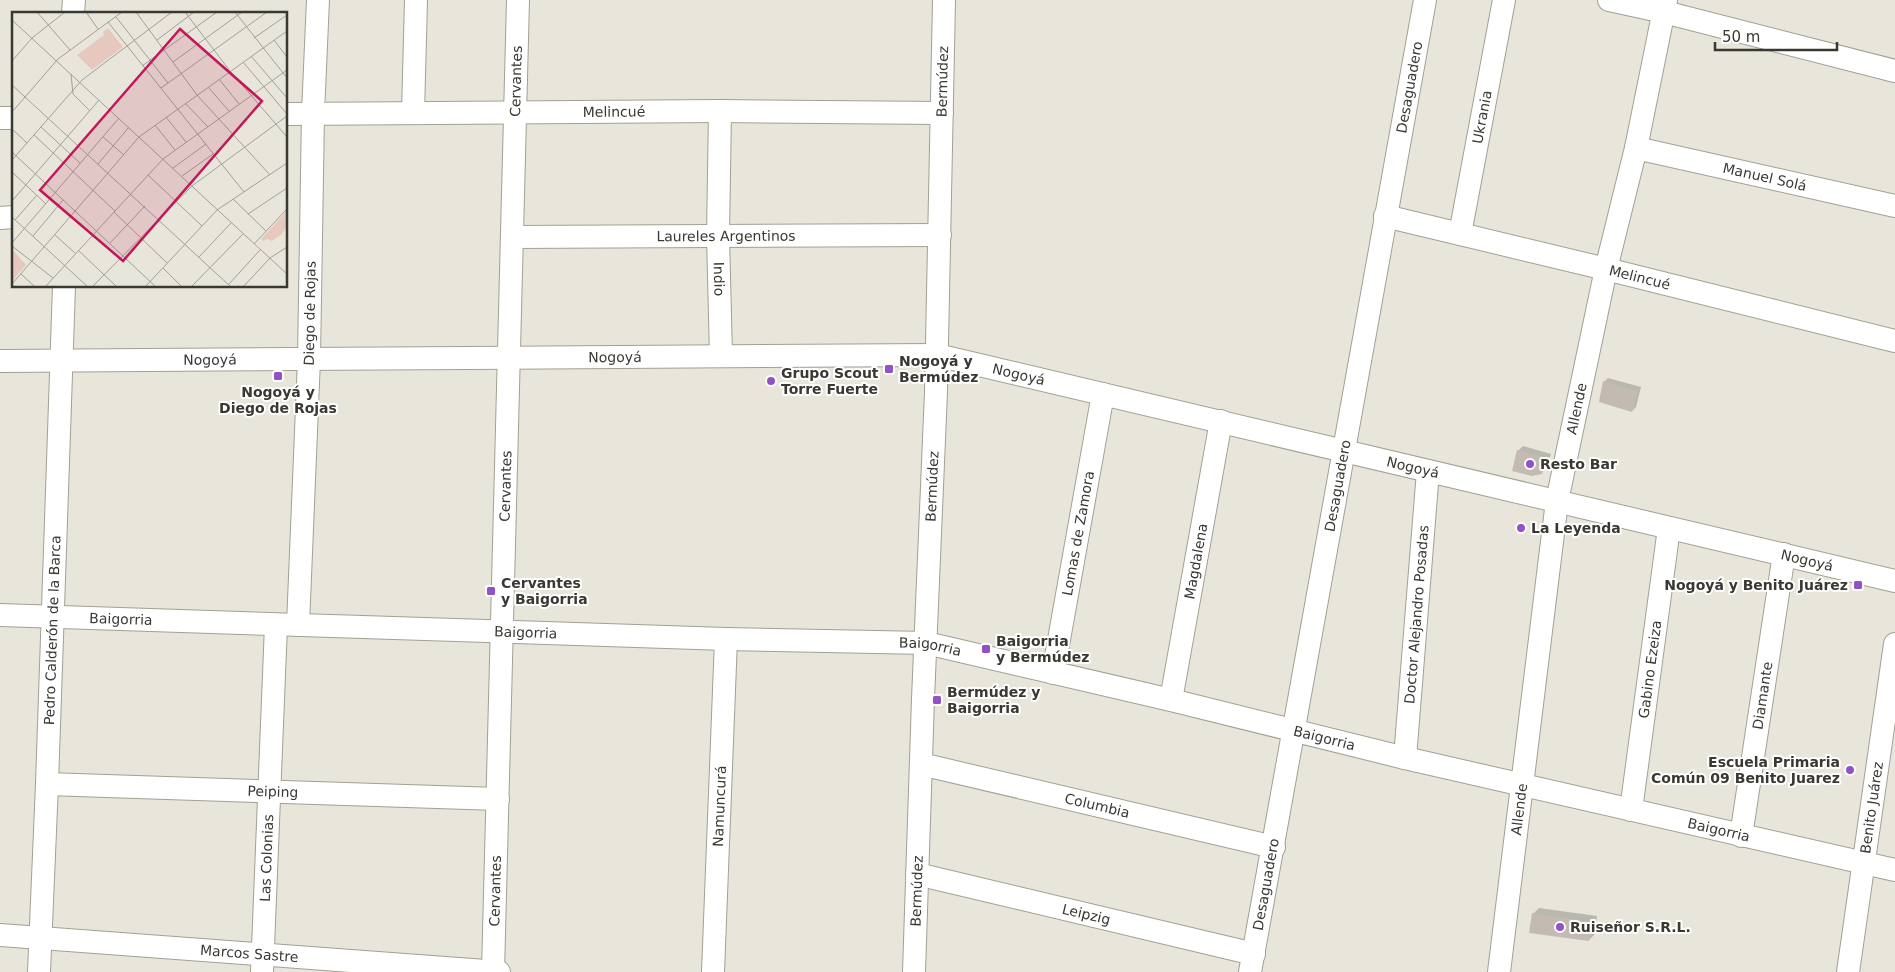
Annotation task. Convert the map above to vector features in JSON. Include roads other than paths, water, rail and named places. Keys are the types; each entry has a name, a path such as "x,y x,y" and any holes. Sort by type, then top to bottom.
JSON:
{"street":[{"name":"Diego de Rojas","path":"287,625 309,359 313,113 318,0"},
{"path":"413,112 416,0"},
{"name":"Cervantes","path":"493,972 518,0"},
{"name":"Bermúdez","path":"914,972 937,356 944,0"},
{"name":"Desaguadero","path":"1252,963 1425,0"},
{"name":"Ukrania","path":"1460,234 1504,0"},
{"path":"1609,0 1665,6 1895,71"},
{"name":"Allende","path":"1499,972 1557,501 1606,269 1636,148 1665,6"},
{"name":"Melincué","path":"288,114 720,111 942,113"},
{"name":"Indio","path":"720,111 718,236 721,356"},
{"name":"Manuel Solá","path":"1636,148 1895,206"},
{"name":"Melincué","path":"1385,216 1895,341"},
{"name":"Laureles Argentinos","path":"512,237 940,235"},
{"name":"Pedro Calderón de la Barca","path":"39,972 64,288"},
{"name":"Nogoyá","path":"0,361 937,356 1895,581"},
{"name":"Lomas de Zamora","path":"1053,673 1103,394"},
{"name":"Magdalena","path":"1171,700 1220,421"},
{"name":"Doctor Alejandro Posadas","path":"1405,758 1428,471"},
{"name":"Gabino Ezeiza","path":"1630,810 1669,528"},
{"name":"Diamante","path":"1742,836 1784,554"},
{"name":"Baigorria","path":"0,615 726,639 926,643 1171,700 1405,758 1895,870"},
{"name":"Las Colonias","path":"262,963 269,790 287,625"},
{"name":"Namuncurá","path":"713,972 726,639"},
{"name":"Benito Juárez","path":"1848,972 1895,644"},
{"name":"Columbia","path":"921,764 1274,847"},
{"name":"Peiping","path":"47,784 498,799"},
{"name":"Leipzig","path":"917,874 1252,963"},
{"name":"Marcos Sastre","path":"0,935 262,963 499,972"}],"place":[{"name":"Nogoyá y Bermúdez","path":"889,369"},
{"name":"Nogoyá y Diego de Rojas","path":"278,376"},
{"name":"Grupo Scout Torre Fuerte","path":"771,381"},
{"name":"Resto Bar","path":"1530,464"},
{"name":"La Leyenda","path":"1521,528"},
{"name":"Nogoyá y Benito Juárez","path":"1858,585"},
{"name":"Cervantes y Baigorria","path":"491,591"},
{"name":"Baigorria y Bermúdez","path":"986,649"},
{"name":"Bermúdez y Baigorria","path":"937,700"},
{"name":"Escuela Primaria Común 09 Benito Juarez","path":"1850,770"},
{"name":"Ruiseñor S.R.L.","path":"1560,927"}]}
